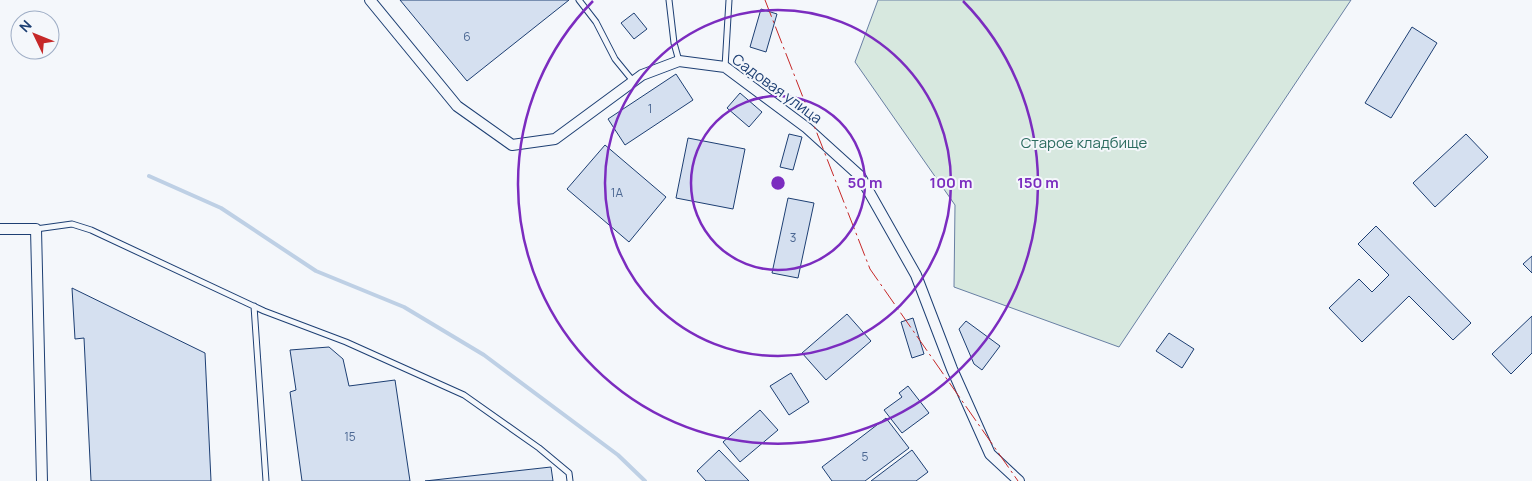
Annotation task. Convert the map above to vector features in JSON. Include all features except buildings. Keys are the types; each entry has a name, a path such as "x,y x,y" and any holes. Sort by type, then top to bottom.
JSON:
{"street":[{"name":"Садовая улица","path":"370,0 457,106 512,145 555,139 642,75 678,61 724,67 807,128 860,176 916,275 952,369 990,454 1019,481"},
{"path":"0,229 36,229 42,481"}],"lane":[{"path":"579,0 596,22 615,58 633,81"},
{"path":"669,0 678,61"},
{"path":"724,67 729,0"},
{"path":"36,229 72,224 91,230 254,306 346,342 464,394 540,448 569,473 570,481"},
{"path":"254,306 266,481"}],"green space":[{"name":"Старое кладбище","path":"878,0 1351,0 1119,347 954,287 955,205 855,62"}],"waterway":[{"path":"149,176 221,208 316,271 404,307 484,355 618,455 645,481"}],"power":[{"path":"765,0 870,269 1018,481"}]}
